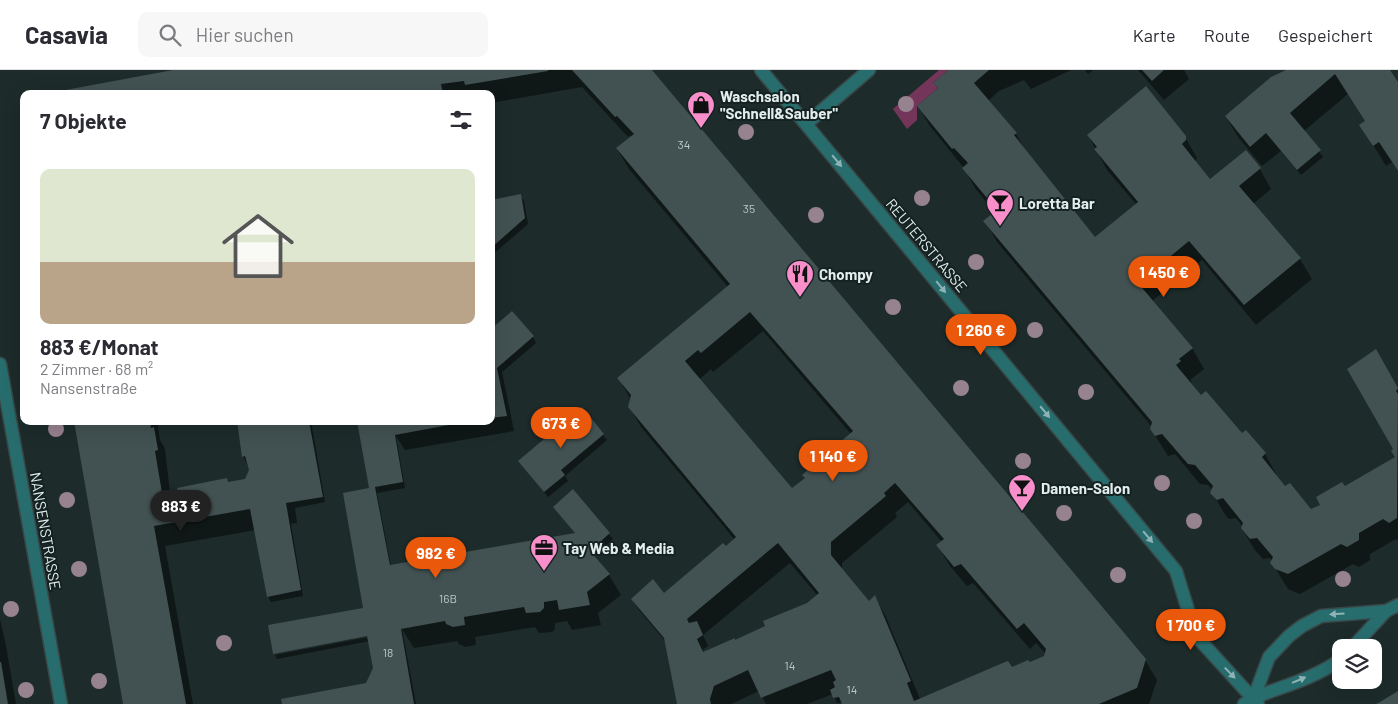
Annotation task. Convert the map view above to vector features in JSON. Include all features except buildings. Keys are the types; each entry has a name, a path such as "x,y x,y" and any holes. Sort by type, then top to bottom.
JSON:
{"street":[{"name":"REUTERSTRASSE","path":"760,70 1176,570 1196,636 1252,702"},
{"path":"806,124 869,70"},
{"name":"NANSENSTRASSE","path":"0,364 60,704"},
{"path":"1360,639 1386,611 1398,604"},
{"path":"1252,702 1269,657 1289,636 1302,626 1321,616 1386,611"},
{"path":"1252,702 1332,664"}],"shaded area":[{"path":"939,70 948,70 933,83 938,88 917,106 917,120 907,129 893,109"}],"place":[{"name":"Waschsalon \"Schnell&Sauber\"","path":"701,129"},
{"name":"Loretta Bar","path":"1000,227"},
{"name":"Chompy","path":"800,298"},
{"name":"Damen-Salon","path":"1022,512"},
{"name":"Tay Web & Media","path":"544,572"}]}
